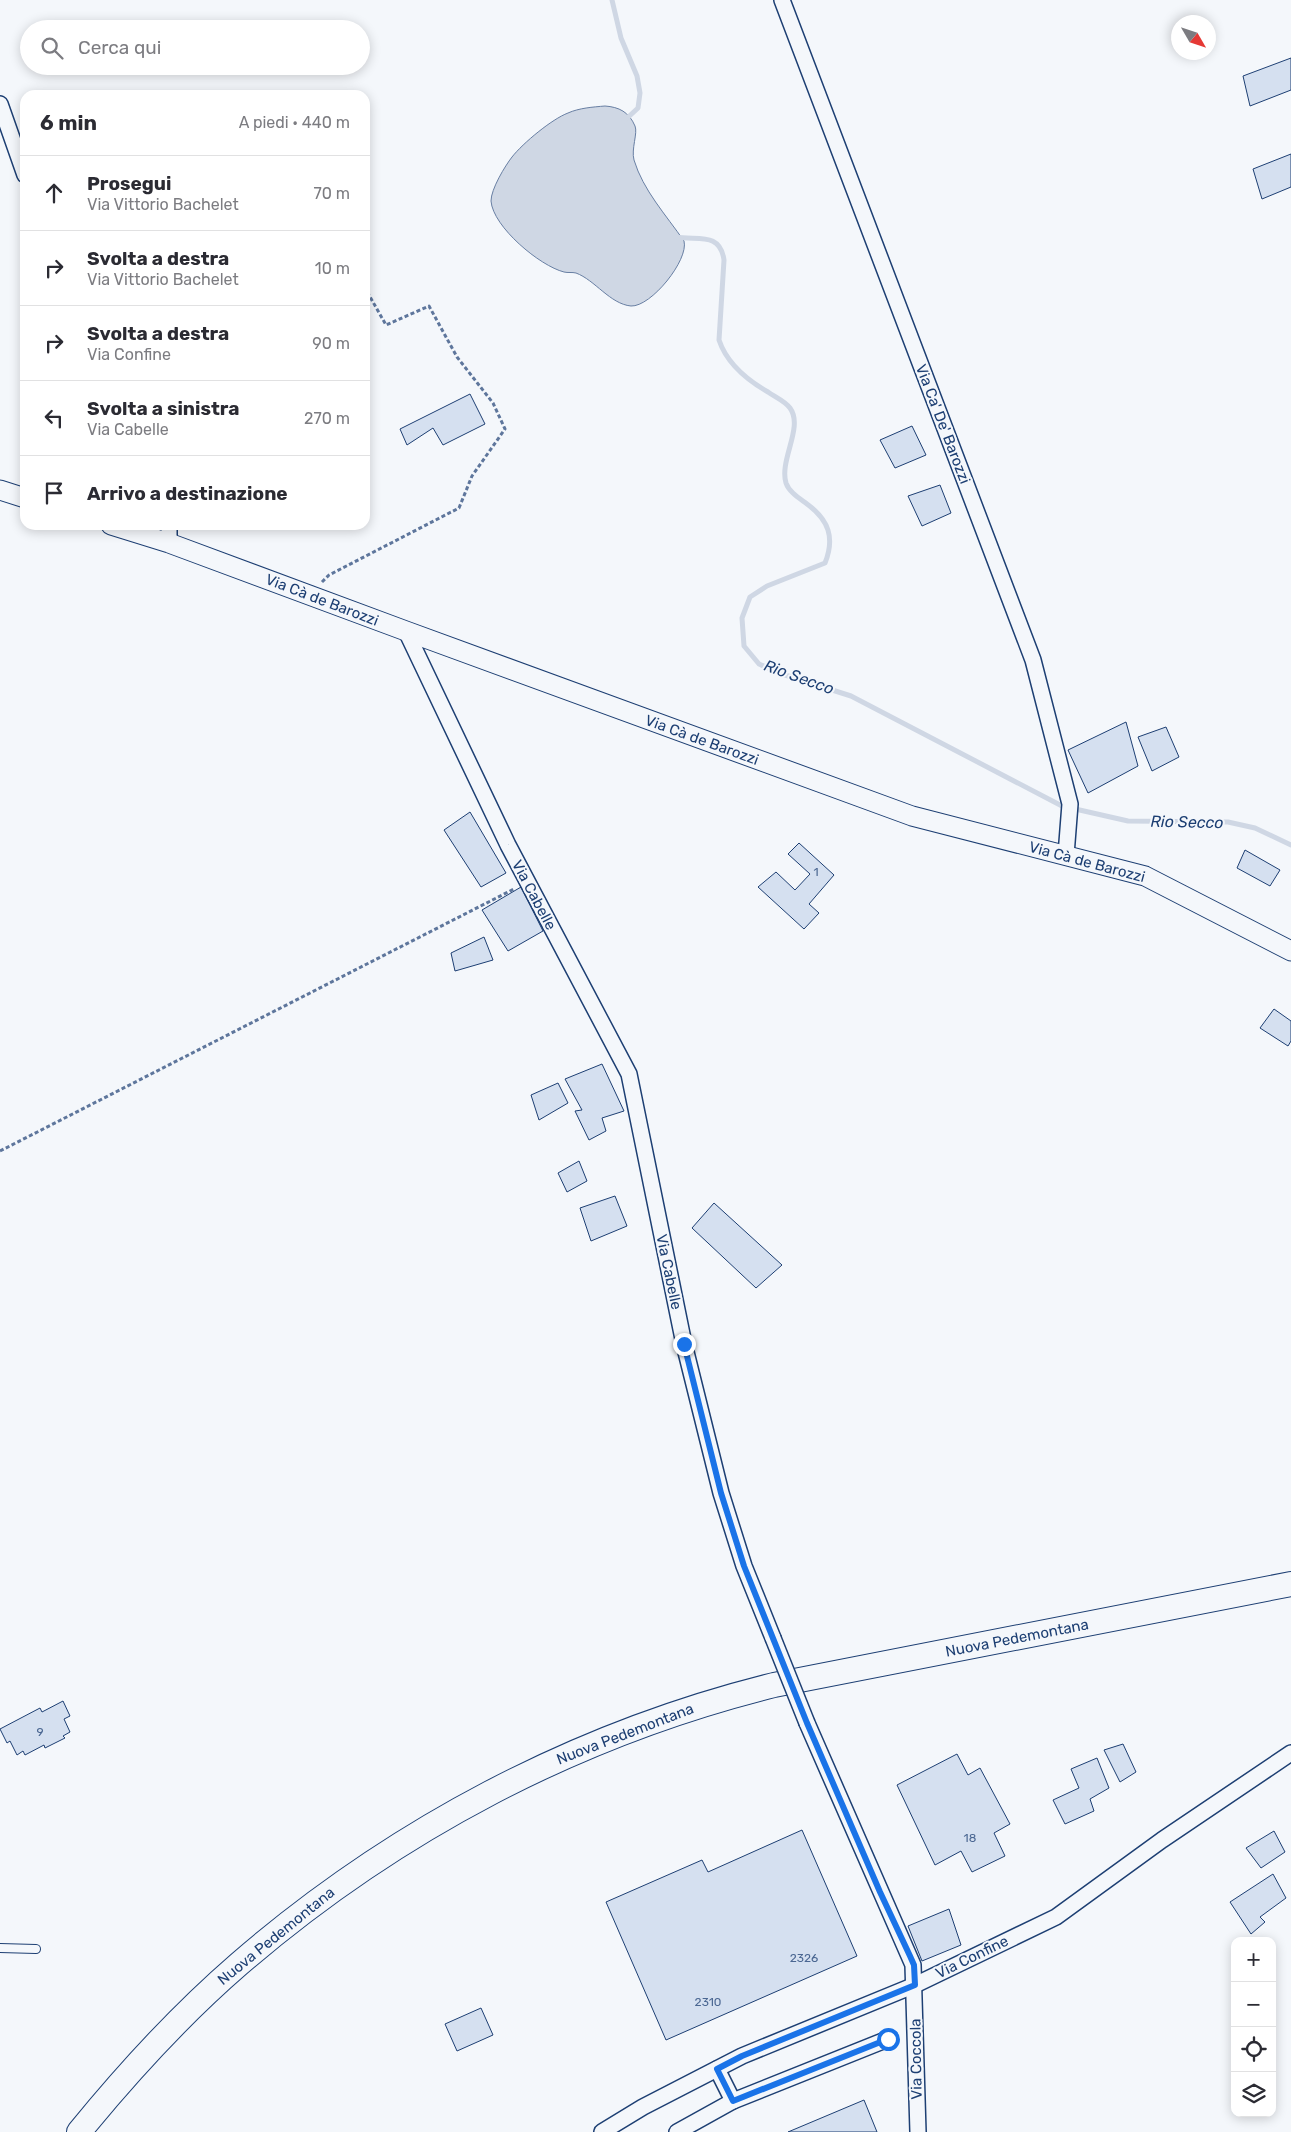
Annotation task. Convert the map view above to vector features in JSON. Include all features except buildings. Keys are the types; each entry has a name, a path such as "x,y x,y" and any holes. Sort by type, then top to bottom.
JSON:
{"main road":[{"name":"Nuova Pedemontana","path":"79,2132 124,2079 197,2003 239,1964 291,1921 346,1879 398,1845 484,1795 554,1761 613,1736 671,1715 725,1697 774,1685 1291,1584"}],"street":[{"name":"Via Ca' De' Barozzi","path":"782,0 1033,660 1070,811 1066,855"},
{"path":"0,104 20,161"},
{"path":"0,490 20,496"},
{"name":"Via Cà de Barozzi","path":"143,530 169,534 310,596 912,816 1145,876 1291,951"},
{"name":"Via Cabelle","path":"406,632 527,882 629,1074 684,1344 721,1493 744,1566 807,1723 880,1892 910,1956 914,1970 915,1985"},
{"name":"Via Confine","path":"602,2132 643,2107 742,2056 915,1985 1056,1917 1162,1840 1291,1753"},
{"name":"Via Coccola","path":"915,1985 918,2132"},
{"path":"677,2132 733,2101 888,2039"},
{"path":"717,2069 733,2101"}],"lane":[{"path":"0,1948 36,1949"}],"path":[{"path":"310,596 329,575 459,508 472,476 505,429 493,403 457,357 429,306 386,324 370,297"},
{"path":"0,1151 527,882"}],"shaded area":[{"path":"605,106 623,111 633,121 636,133 633,156 638,171 656,202 684,241 681,259 667,281 648,299 631,306 609,297 583,276 554,268 531,254 519,244 500,222 491,201 496,184 509,161 538,132 554,120 572,111"}],"waterway":[{"name":"Rio Secco","path":"612,0 621,38 637,76 640,93 638,108 624,121"},
{"name":"Rio Secco","path":"676,237 713,241 722,251 724,260 719,340 732,364 753,382 783,401 790,408 794,416 794,424 786,464 786,483 792,492 821,516 830,538 825,563 767,586 750,597 742,618 744,646 759,664 782,674 851,696 1062,806 1128,821 1228,822 1255,828 1291,845"}],"route":[{"path":"684,1344 721,1493 744,1566 807,1723 880,1892 914,1965 915,1976 915,1985 742,2056 717,2069 733,2101 888,2039"}]}
